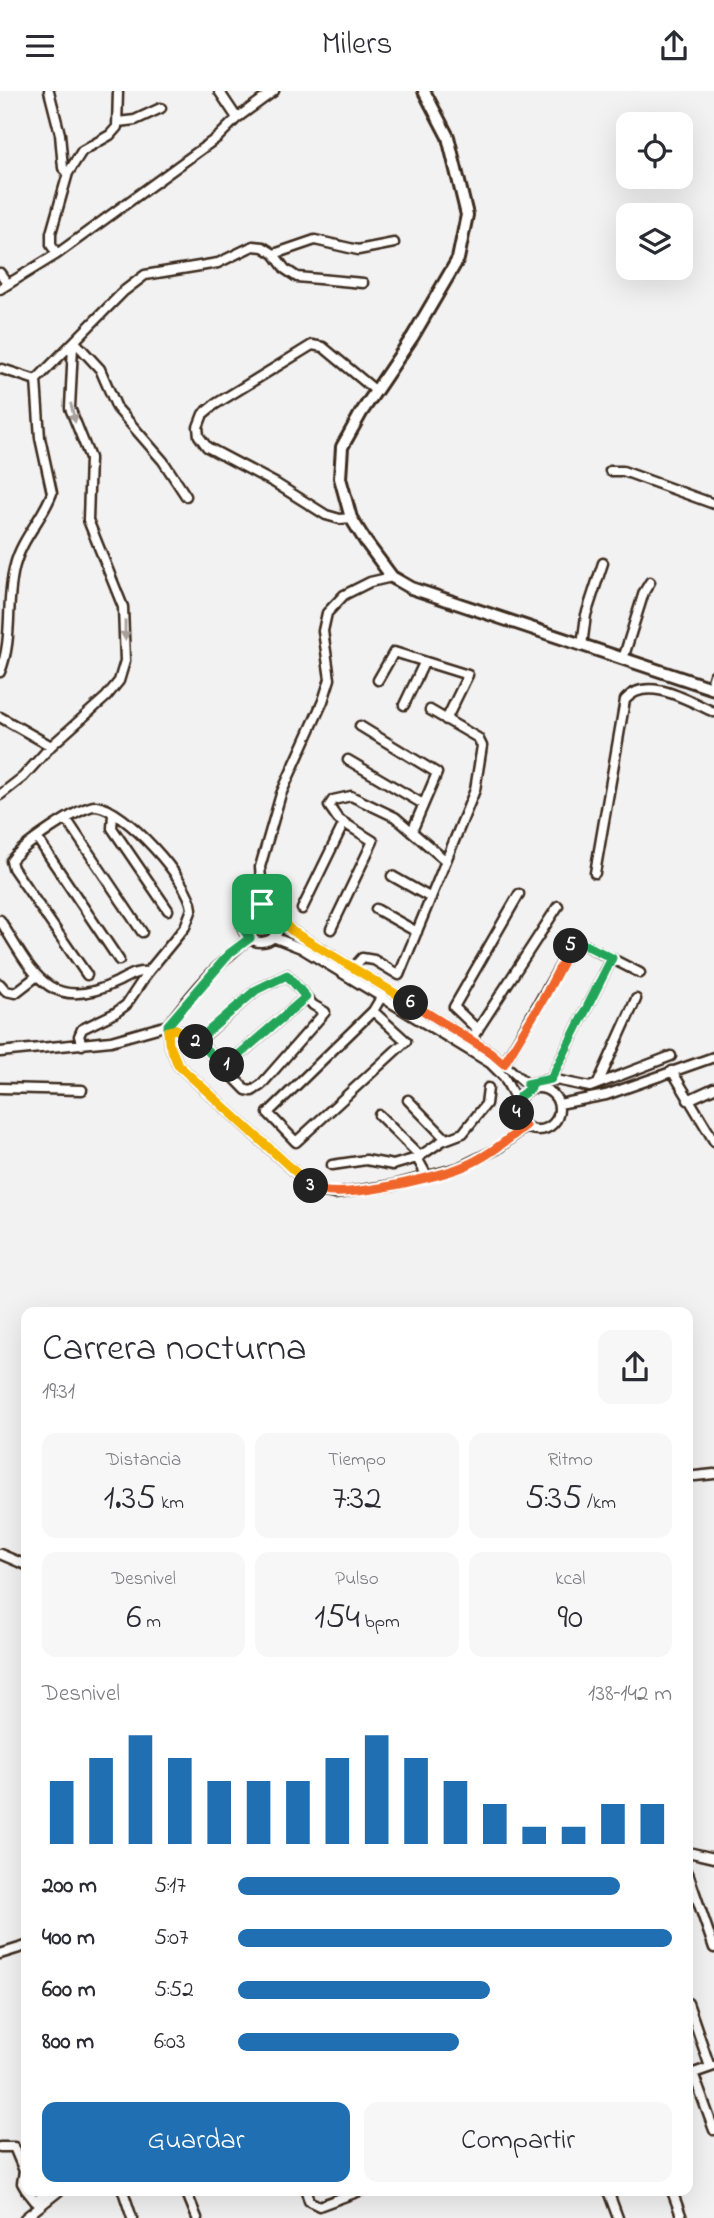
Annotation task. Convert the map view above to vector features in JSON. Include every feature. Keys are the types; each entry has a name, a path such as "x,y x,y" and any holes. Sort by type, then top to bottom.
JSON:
{"main road":[{"path":"424,91 448,137 467,215 458,259 413,336 342,447 340,478 351,518 379,562 392,577 411,588 712,688"}],"street":[{"path":"49,91 60,134 63,168 68,173"},
{"path":"57,254 51,245 51,233 68,173 82,151 110,135 118,122 118,91"},
{"path":"219,91 237,118"},
{"path":"0,273 4,286 57,254 218,137 237,118 274,91"},
{"path":"118,122 135,120 161,108"},
{"path":"274,254 315,240 358,250 394,243"},
{"path":"36,380 124,291 145,275 218,263 253,246 263,247 274,254 285,269 297,277 363,283"},
{"path":"74,344 100,369 117,408 163,461 186,496"},
{"path":"0,795 23,777 51,746 106,697 119,681 125,661 123,607 88,520 91,462 70,408 74,344"},
{"path":"351,518 340,519 326,515 275,483 212,451 199,436 199,422 214,405 312,345 323,347 376,391"},
{"path":"1,370 36,380"},
{"path":"0,672 7,648 14,566 22,545 52,493 40,438 36,380"},
{"path":"610,471 623,471 714,504"},
{"path":"582,646 586,615 603,563"},
{"path":"262,904 260,867 281,795 330,679 323,631 327,613 344,595 370,582 392,577"},
{"path":"623,659 644,592 650,582"},
{"path":"378,680 394,652 468,675 446,720"},
{"path":"404,705 424,663"},
{"path":"712,688 714,675"},
{"path":"595,873 625,700 631,693 648,688 714,712"},
{"path":"353,968 362,958 374,960 399,975 475,790 482,746 478,738 430,710"},
{"path":"0,717 51,746"},
{"path":"360,726 437,773 413,829"},
{"path":"348,760 423,804"},
{"path":"331,929 373,841 344,823 329,806 333,800 351,796 396,817 413,829 446,861"},
{"path":"82,1045 79,1036 82,1029 121,1010 137,991 148,972 188,923 192,904 170,865 130,827 98,807 90,807 37,838 16,854 12,866 87,975"},
{"path":"113,814 112,828 168,909"},
{"path":"67,820 142,932"},
{"path":"302,909 344,823"},
{"path":"37,838 119,960"},
{"path":"392,876 431,898"},
{"path":"478,1030 454,1007 457,997 519,894"},
{"path":"262,904 274,909 279,920 279,927 273,937 262,942 250,938 243,928 243,916 251,907 262,904"},
{"path":"471,1040 558,906"},
{"path":"376,909 417,932"},
{"path":"0,920 37,976 55,990 71,995 98,991 138,972 148,972"},
{"path":"279,920 292,931 471,1040 529,1086 551,1092 559,1104 557,1118 547,1129 532,1130 517,1116 517,1102 529,1086 551,1079 590,1087 671,1056"},
{"path":"273,937 301,948 490,1063 504,1077 517,1102"},
{"path":"250,938 230,953 168,1028 169,1043 178,1065 315,1190 334,1194 458,1168 497,1149 525,1126"},
{"path":"504,1064 575,940 640,973"},
{"path":"551,1079 612,958"},
{"path":"0,1052 82,1045 168,1028 176,1029 196,1043 246,1090 252,1091 261,1085 325,1012 306,997 287,975 256,990 196,1043"},
{"path":"0,984 8,993 15,993 37,976"},
{"path":"373,1011 405,1041 296,1142 268,1113 373,1011 382,996"},
{"path":"224,1068 306,997"},
{"path":"600,1081 636,999"},
{"path":"559,1104 606,1095 714,1057"},
{"path":"672,1071 714,1141"},
{"path":"0,1088 82,1090"},
{"path":"332,1165 366,1160 393,1165 418,1157 446,1139 463,1133 477,1120 486,1104 488,1088"},
{"path":"688,1100 714,1088"},
{"path":"408,1100 446,1139"},
{"path":"379,1115 418,1157 427,1176"},
{"path":"695,1476 714,1473"},
{"path":"0,1554 21,1563"},
{"path":"693,1853 714,1858"},
{"path":"693,1887 714,1948"},
{"path":"0,1954 21,1948"},
{"path":"693,2016 712,2066 693,2073"},
{"path":"693,2079 714,2130"},
{"path":"0,2147 14,2147 21,2164"},
{"path":"25,2218 53,2196"},
{"path":"125,2196 132,2218"},
{"path":"188,2196 197,2218"},
{"path":"308,2196 309,2201 319,2206 346,2196"},
{"path":"610,2196 618,2218"},
{"path":"674,2196 682,2218"}],"route":[{"path":"262,904 251,907 243,916 243,928 250,938 230,953 184,1004 168,1025 168,1031 176,1029 187,1037 196,1043 205,1048 224,1068 306,997 287,975 256,990 196,1043 176,1029 168,1031 169,1043 178,1065 315,1190 334,1194 394,1185 458,1168 497,1149 525,1126 517,1116 520,1096 531,1088 527,1084 551,1079 612,958 575,940 512,1055 504,1064 457,1031 292,931 279,920 274,909 262,904"}]}
